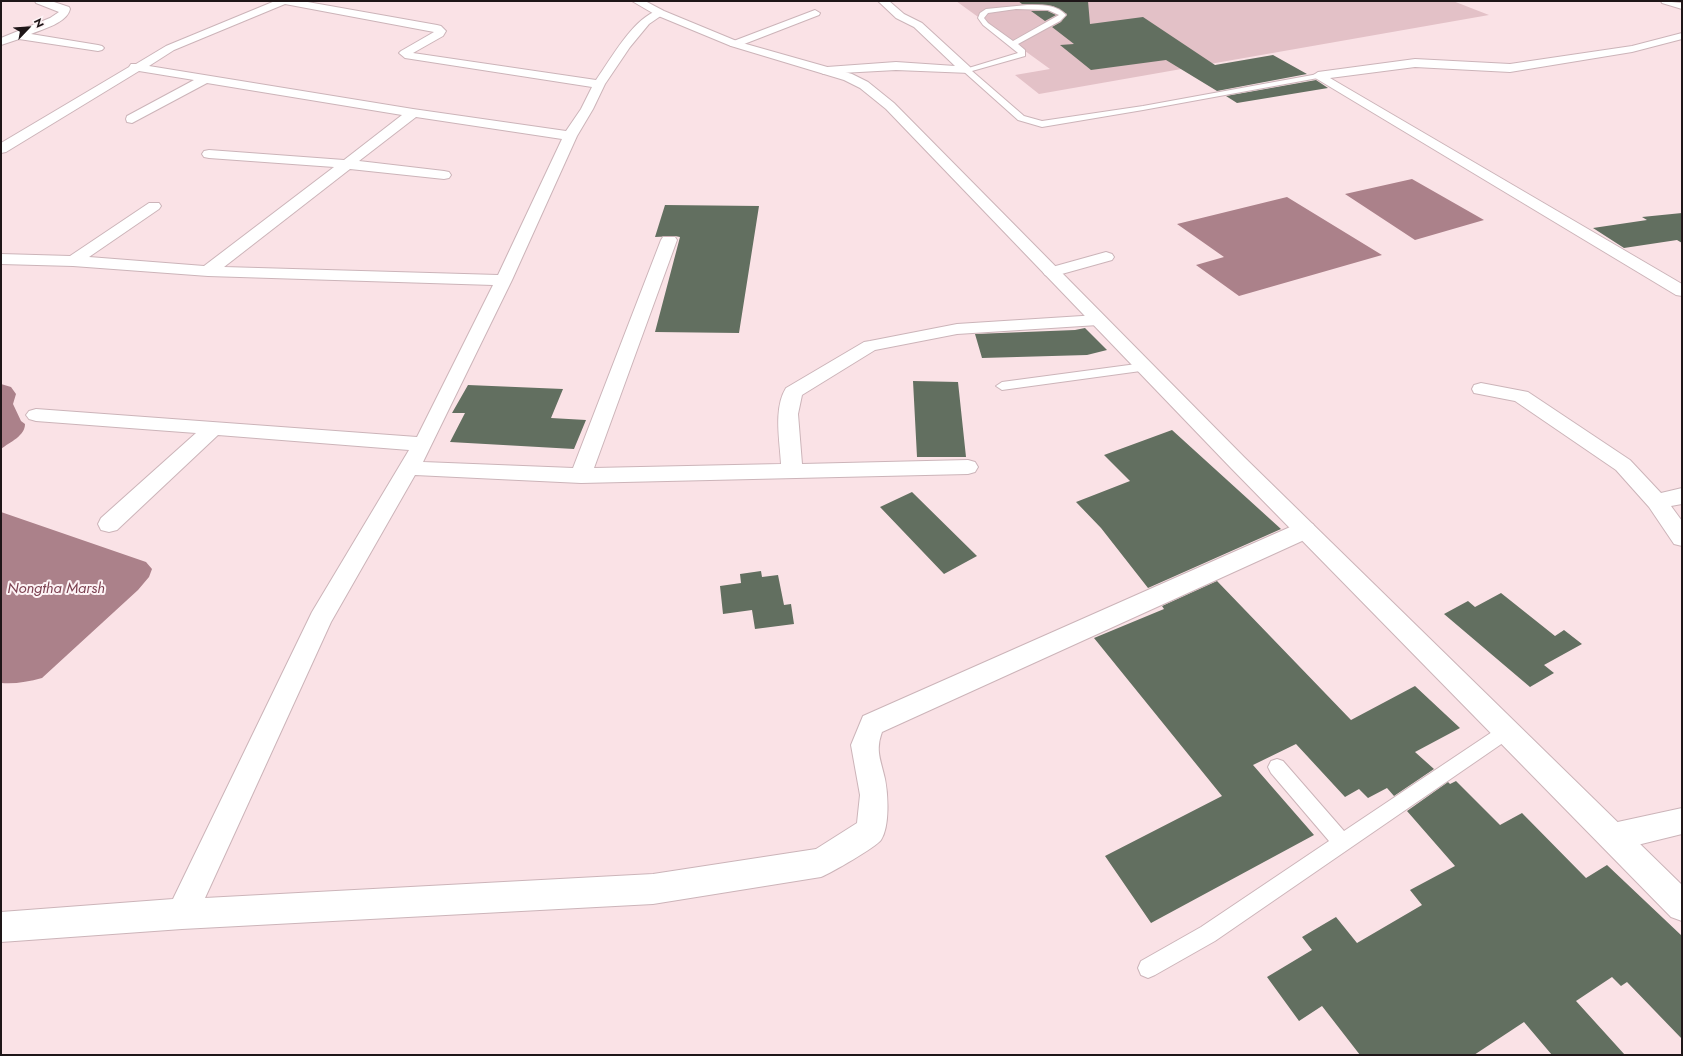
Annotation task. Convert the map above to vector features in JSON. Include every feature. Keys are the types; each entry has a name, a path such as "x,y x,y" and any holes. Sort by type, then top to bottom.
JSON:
{"street":[{"path":"1,42 54,20 64,13 65,9 40,1"},
{"path":"1,149 135,67 170,48 284,1 437,28 440,31 439,34 405,53 409,56 599,84"},
{"path":"321,8 338,1"},
{"path":"637,1 660,13 735,44 848,77 864,85 890,106 1144,367 1682,906"},
{"path":"883,1 900,16 918,25 966,70"},
{"path":"1666,1 1682,6"},
{"path":"182,914 320,619 422,444 504,280 570,136 587,108 599,84 645,22 660,13"},
{"path":"735,44 815,13"},
{"path":"18,35 98,48"},
{"path":"1318,76 1415,63 1510,68 1632,49 1681,36"},
{"path":"827,70 896,66 966,70"},
{"path":"135,67 413,113 570,136"},
{"path":"1318,76 1682,290"},
{"path":"132,119 205,79"},
{"path":"208,271 413,113"},
{"path":"209,154 347,164 444,175"},
{"path":"73,261 154,206"},
{"path":"581,476 669,240"},
{"path":"1051,272 1106,257"},
{"path":"1,259 73,261 208,271 504,280"},
{"path":"792,471 788,414 793,392 870,346 957,329 1098,320"},
{"path":"1481,390 1521,396 1623,465 1658,502 1682,538"},
{"path":"36,415 422,444"},
{"path":"109,524 213,429"},
{"path":"409,468 581,476 968,468"},
{"path":"1658,502 1682,496"},
{"path":"1,927 182,914 653,888 821,864 870,831 874,795 864,745 872,724 1306,530"},
{"path":"1613,837 1682,821"}],"lane":[{"path":"966,70 1016,57 1022,54 1021,50 1012,44 985,24 981,18 982,14 986,11 1045,4 1060,10 1063,15 1058,20 1012,44"},
{"path":"966,70 1022,118 1042,124 1143,108 1318,76"},
{"path":"1002,386 1144,367"},
{"path":"1148,968 1208,934 1507,731"},
{"path":"1277,767 1342,842"}],"shaded area":[{"path":"956,1 1453,1 1489,15 1039,94 1015,75 1050,69"}],"water":[{"path":"1412,179 1484,220 1415,240 1345,194"},
{"path":"1287,197 1382,255 1239,296 1196,265 1224,257 1177,224"},
{"path":"1,384 11,387 16,394 13,404 21,421 25,424 23,432 1,449"},
{"name":"Nongtha Marsh","path":"1,512 146,562 152,569 149,577 138,590 42,678 27,682 1,683"}],"building":[{"path":"1018,1 1088,1 1090,24 1143,17 1215,65 1273,55 1307,74 1217,91 1166,60 1091,70 1060,45 1074,44 1052,27 1061,22 1067,14 1053,6 1022,4"},
{"path":"1031,11 1048,11 1056,15 1045,21"},
{"path":"1316,80 1328,88 1237,103 1226,96"},
{"path":"665,205 759,206 739,333 655,332 680,237 655,237"},
{"path":"1682,213 1682,243 1677,240 1624,248 1593,228 1647,220 1642,217"},
{"path":"1085,328 1107,350 1087,355 982,358 975,334 1075,330"},
{"path":"913,381 958,382 966,457 917,457"},
{"path":"468,385 563,389 551,418 586,420 574,449 450,442 465,413 452,413"},
{"path":"1172,430 1281,529 1148,588 1101,528 1076,502 1130,481 1104,455"},
{"path":"912,492 977,556 944,574 880,507"},
{"path":"761,571 762,577 778,575 784,605 791,604 794,624 755,629 752,610 723,614 720,586 741,583 740,574"},
{"path":"1217,581 1351,720 1415,686 1460,728 1415,752 1434,769 1394,796 1387,788 1368,798 1359,789 1345,797 1296,744 1253,765 1314,835 1151,923 1105,856 1222,796 1094,638 1164,609 1162,606"},
{"path":"1501,593 1555,636 1564,630 1582,644 1544,665 1554,673 1530,687 1444,614 1468,601 1475,607"},
{"path":"1456,781 1500,825 1522,813 1586,878 1607,865 1682,936 1682,1039 1627,982 1621,986 1612,977 1576,1001 1625,1055 1552,1055 1524,1022 1474,1055 1360,1055 1322,1006 1299,1021 1267,977 1312,950 1302,937 1336,917 1357,943 1422,905 1410,890 1455,866 1407,811 1448,782 1450,784"}]}
